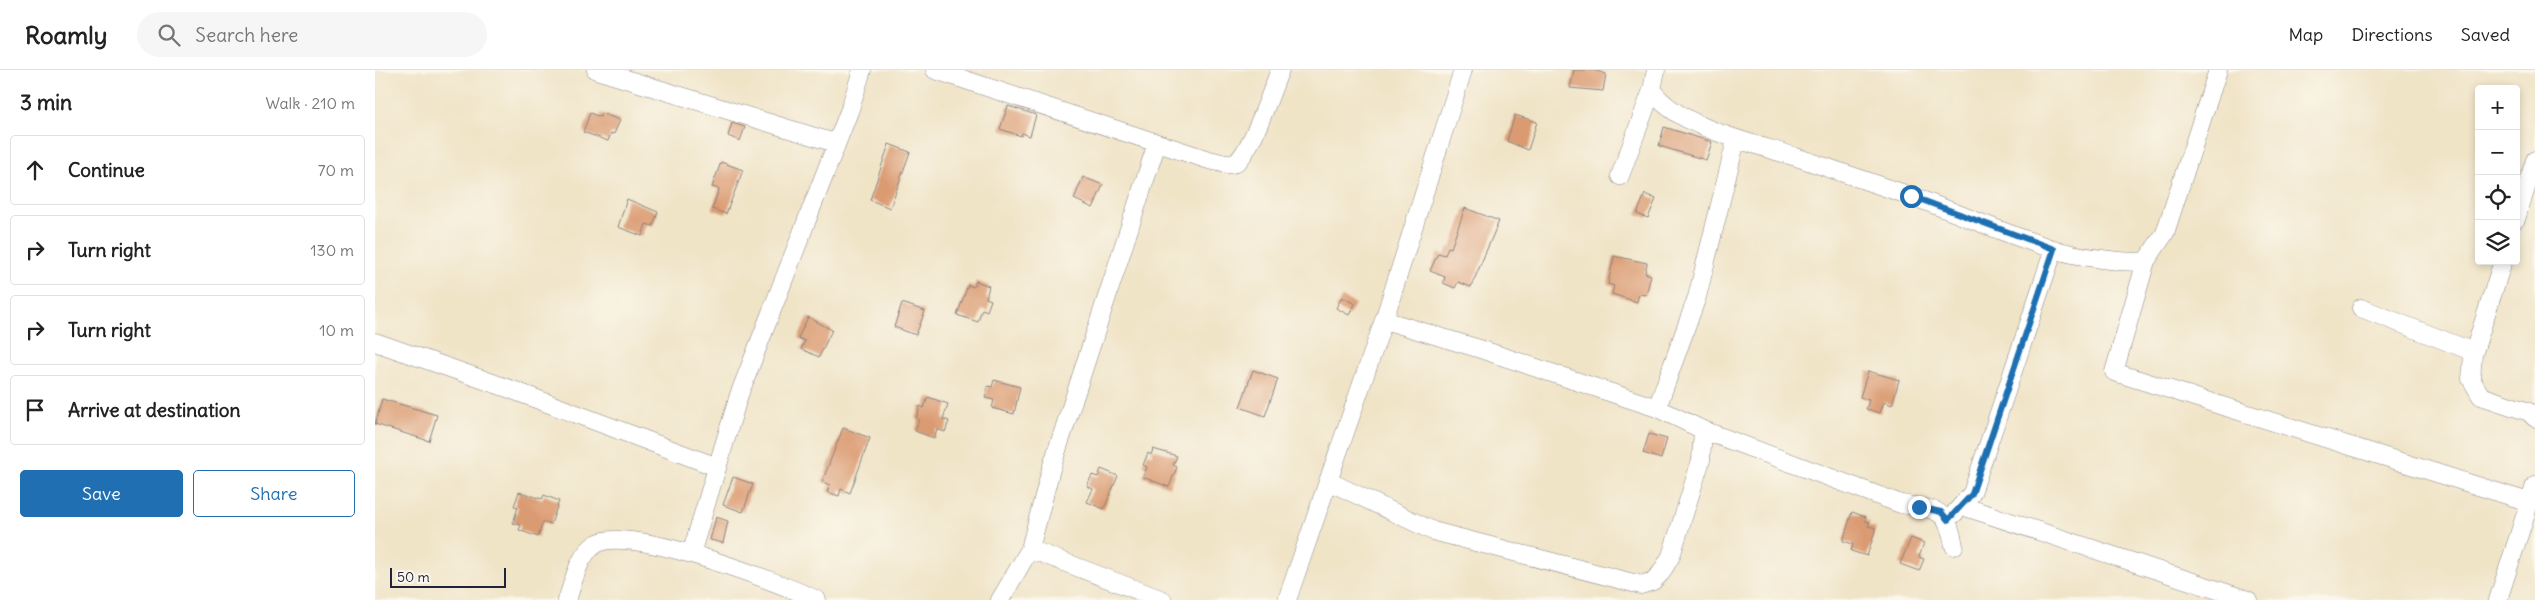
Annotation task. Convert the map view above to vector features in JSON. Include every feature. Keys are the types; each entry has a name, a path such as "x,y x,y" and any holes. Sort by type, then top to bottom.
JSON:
{"street":[{"path":"596,70 835,143"},
{"path":"691,554 739,395 835,143 850,109 862,70"},
{"path":"935,70 1209,160 1233,164 1240,161 1251,142 1280,70"},
{"path":"1287,600 1384,320 1463,70"},
{"path":"1620,176 1652,90 1656,70"},
{"path":"2218,70 2165,232 2146,261 2114,372 2529,502"},
{"path":"1652,90 1657,99 1676,112 1736,140 1902,193 2054,249 2132,263 2146,261"},
{"path":"1657,408 1697,297 1736,140"},
{"path":"1000,600 1030,549 1051,469 1157,143"},
{"path":"2520,207 2535,160"},
{"path":"1948,520 1972,494 2054,249"},
{"path":"2502,265 2474,352 2471,379 2481,396 2529,412 2535,418"},
{"path":"2361,308 2474,352"},
{"path":"1384,320 1479,349 1657,408 1703,430 1901,504 1931,508 1941,512 1948,520 1954,546"},
{"path":"375,342 528,396 717,467"},
{"path":"1328,481 1433,530 1641,585 1653,581 1661,574 1671,556 1701,460 1703,430"},
{"path":"2498,600 2535,485"},
{"path":"1962,506 2248,600"},
{"path":"567,600 584,554 596,544 608,538 651,542 691,554 817,600"},
{"path":"1030,549 1163,600"}],"building":[{"path":"1574,70 1594,70 1606,74 1603,91 1570,88"},
{"path":"1008,106 1036,115 1030,136 1022,133 1021,136 1000,129"},
{"path":"590,113 600,117 601,113 620,120 614,134 611,133 608,141 583,132"},
{"path":"1515,115 1537,122 1528,150 1507,141"},
{"path":"732,123 745,127 740,141 728,136"},
{"path":"1664,127 1712,142 1706,160 1659,146"},
{"path":"889,144 910,152 890,208 870,200"},
{"path":"721,162 743,170 726,214 712,209 719,189 712,187"},
{"path":"1083,177 1103,185 1093,208 1074,199"},
{"path":"1645,194 1656,199 1648,218 1637,214"},
{"path":"627,199 658,212 653,226 646,224 642,236 618,227"},
{"path":"1465,208 1499,221 1471,287 1458,282 1455,288 1443,283 1445,277 1430,271 1438,253 1445,255 1448,247 1451,248"},
{"path":"1614,256 1647,263 1645,273 1651,275 1646,295 1639,294 1637,302 1612,294 1614,286 1608,284"},
{"path":"976,281 989,286 986,298 991,300 987,311 982,309 978,322 957,315 968,285 974,287"},
{"path":"1342,297 1355,304 1349,315 1336,308"},
{"path":"902,303 925,311 916,335 894,327"},
{"path":"808,317 832,330 819,357 801,349 805,341 798,338"},
{"path":"1253,370 1278,379 1265,416 1240,407"},
{"path":"1868,371 1899,380 1892,405 1884,402 1880,413 1866,409 1869,400 1860,397"},
{"path":"994,380 1020,387 1014,414 992,408 994,400 985,398 988,386 992,387"},
{"path":"928,397 948,404 943,419 949,421 945,432 937,429 934,438 915,431 919,420 916,419 920,406 924,408"},
{"path":"382,399 437,415 429,441 375,424"},
{"path":"843,428 870,438 850,493 841,489 839,496 827,492 830,485 822,482"},
{"path":"1649,434 1667,439 1661,459 1643,453"},
{"path":"1153,449 1177,456 1173,465 1177,467 1169,487 1143,477 1147,467 1143,465 1148,453 1151,455"},
{"path":"1101,469 1118,476 1104,509 1087,502 1093,489 1087,486 1092,475 1098,477"},
{"path":"733,477 753,484 743,512 723,505"},
{"path":"519,492 542,499 544,495 559,501 551,524 543,522 538,537 519,530 521,525 513,523 518,507 514,506"},
{"path":"1852,512 1866,517 1865,521 1870,522 1868,526 1876,528 1867,556 1851,551 1853,544 1843,541"},
{"path":"716,517 728,521 723,543 710,540"},
{"path":"1911,538 1924,543 1919,557 1924,559 1919,571 1900,564"}],"route":[{"path":"1911,196 2054,249 1972,494 1948,520 1941,512 1931,508 1919,507"}]}
